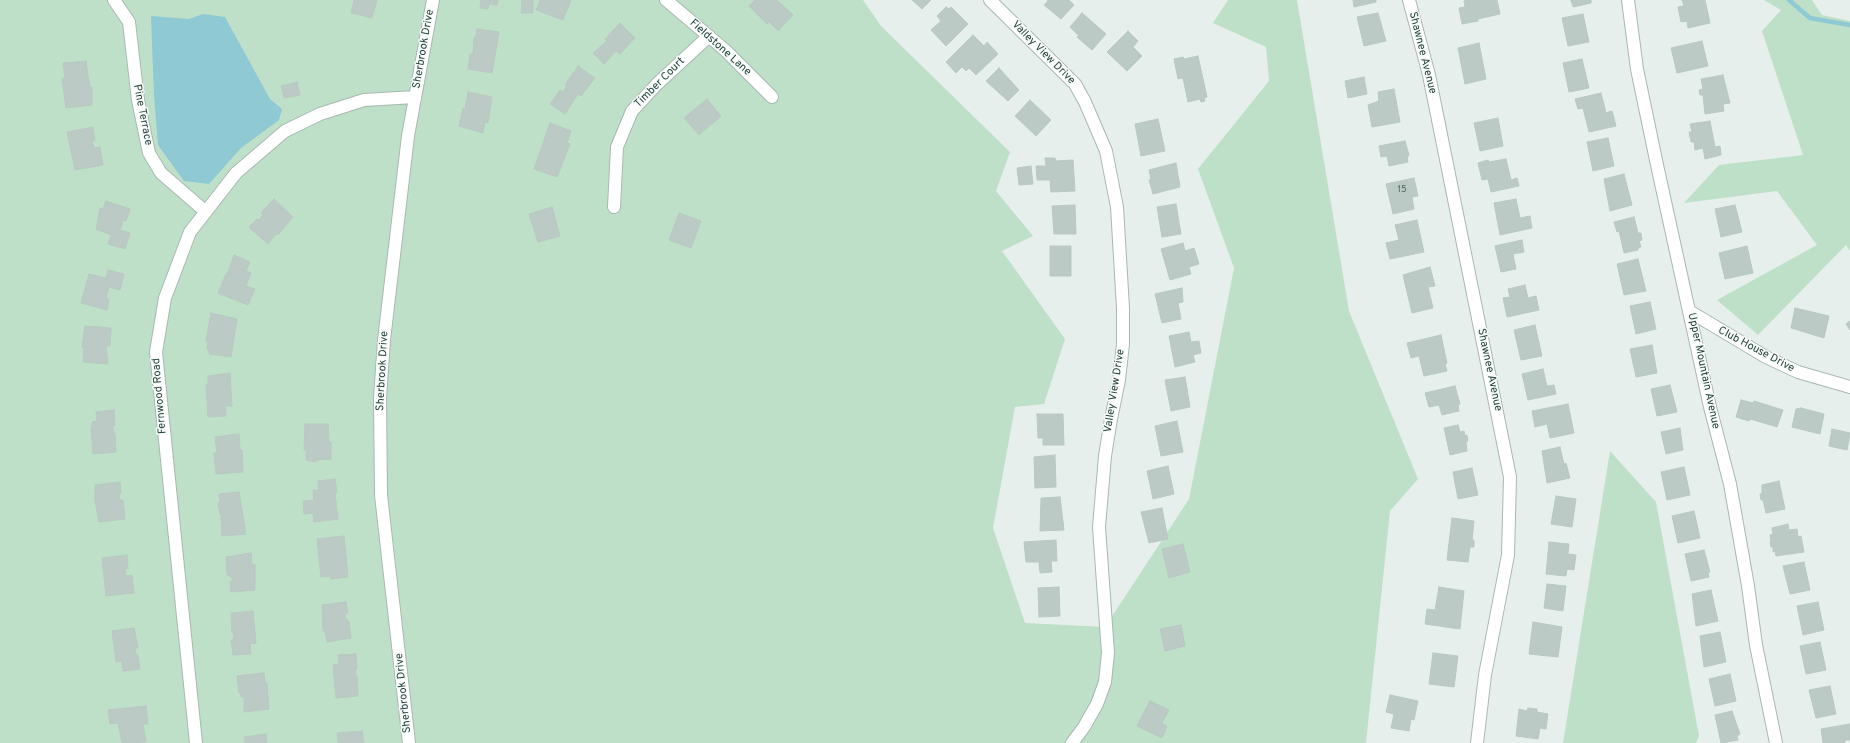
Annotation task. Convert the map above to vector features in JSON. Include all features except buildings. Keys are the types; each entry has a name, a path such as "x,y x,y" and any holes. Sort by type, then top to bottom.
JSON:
{"street":[{"name":"Pine Terrace","path":"114,0 129,22 138,100 149,153 161,173 206,212"},
{"name":"Sherbrook Drive","path":"409,743 381,495 380,398 384,340 408,136 432,0"},
{"name":"Fieldstone Lane","path":"666,0 725,50 772,97"},
{"name":"Valley View Drive","path":"990,0 1075,84 1085,102 1106,151 1117,207 1124,308 1123,344 1119,380 1105,456 1099,527 1108,653 1105,682 1097,704 1084,727 1072,743"},
{"name":"Shawnee Avenue","path":"1409,0 1429,75 1510,477 1508,555 1485,675 1477,743"},
{"name":"Upper Mountain Avenue","path":"1628,0 1637,69 1710,407 1730,484 1748,586 1756,645 1776,743"},
{"name":"Timber Court","path":"614,207 617,147 632,111 656,84 709,36"},
{"name":"Fernwood Road","path":"196,743 156,352 165,298 190,232 236,173 285,131 320,114 364,100 415,97"},
{"name":"Club House Drive","path":"1689,311 1766,357 1798,372 1850,387"}],"green space":[{"path":"0,0 863,0 881,26 1010,152 996,191 1033,236 1002,251 1065,339 1044,404 1015,407 993,528 1025,623 1105,627 1189,499 1234,268 1198,169 1269,81 1266,47 1213,23 1228,0 1297,0 1349,311 1418,479 1390,511 1366,743 0,743"},
{"path":"1764,0 1812,0 1822,15 1850,21 1850,251 1846,245 1758,335 1717,300 1817,245 1777,191 1684,203 1719,165 1803,155 1762,31 1781,10"},
{"path":"1610,451 1656,502 1699,736 1696,743 1563,743"}],"water":[{"path":"203,14 225,17 270,99 282,109 279,120 241,148 209,184 184,181 158,145 154,96 151,16 189,19"}],"waterway":[{"path":"1789,0 1810,18 1850,25"}]}
